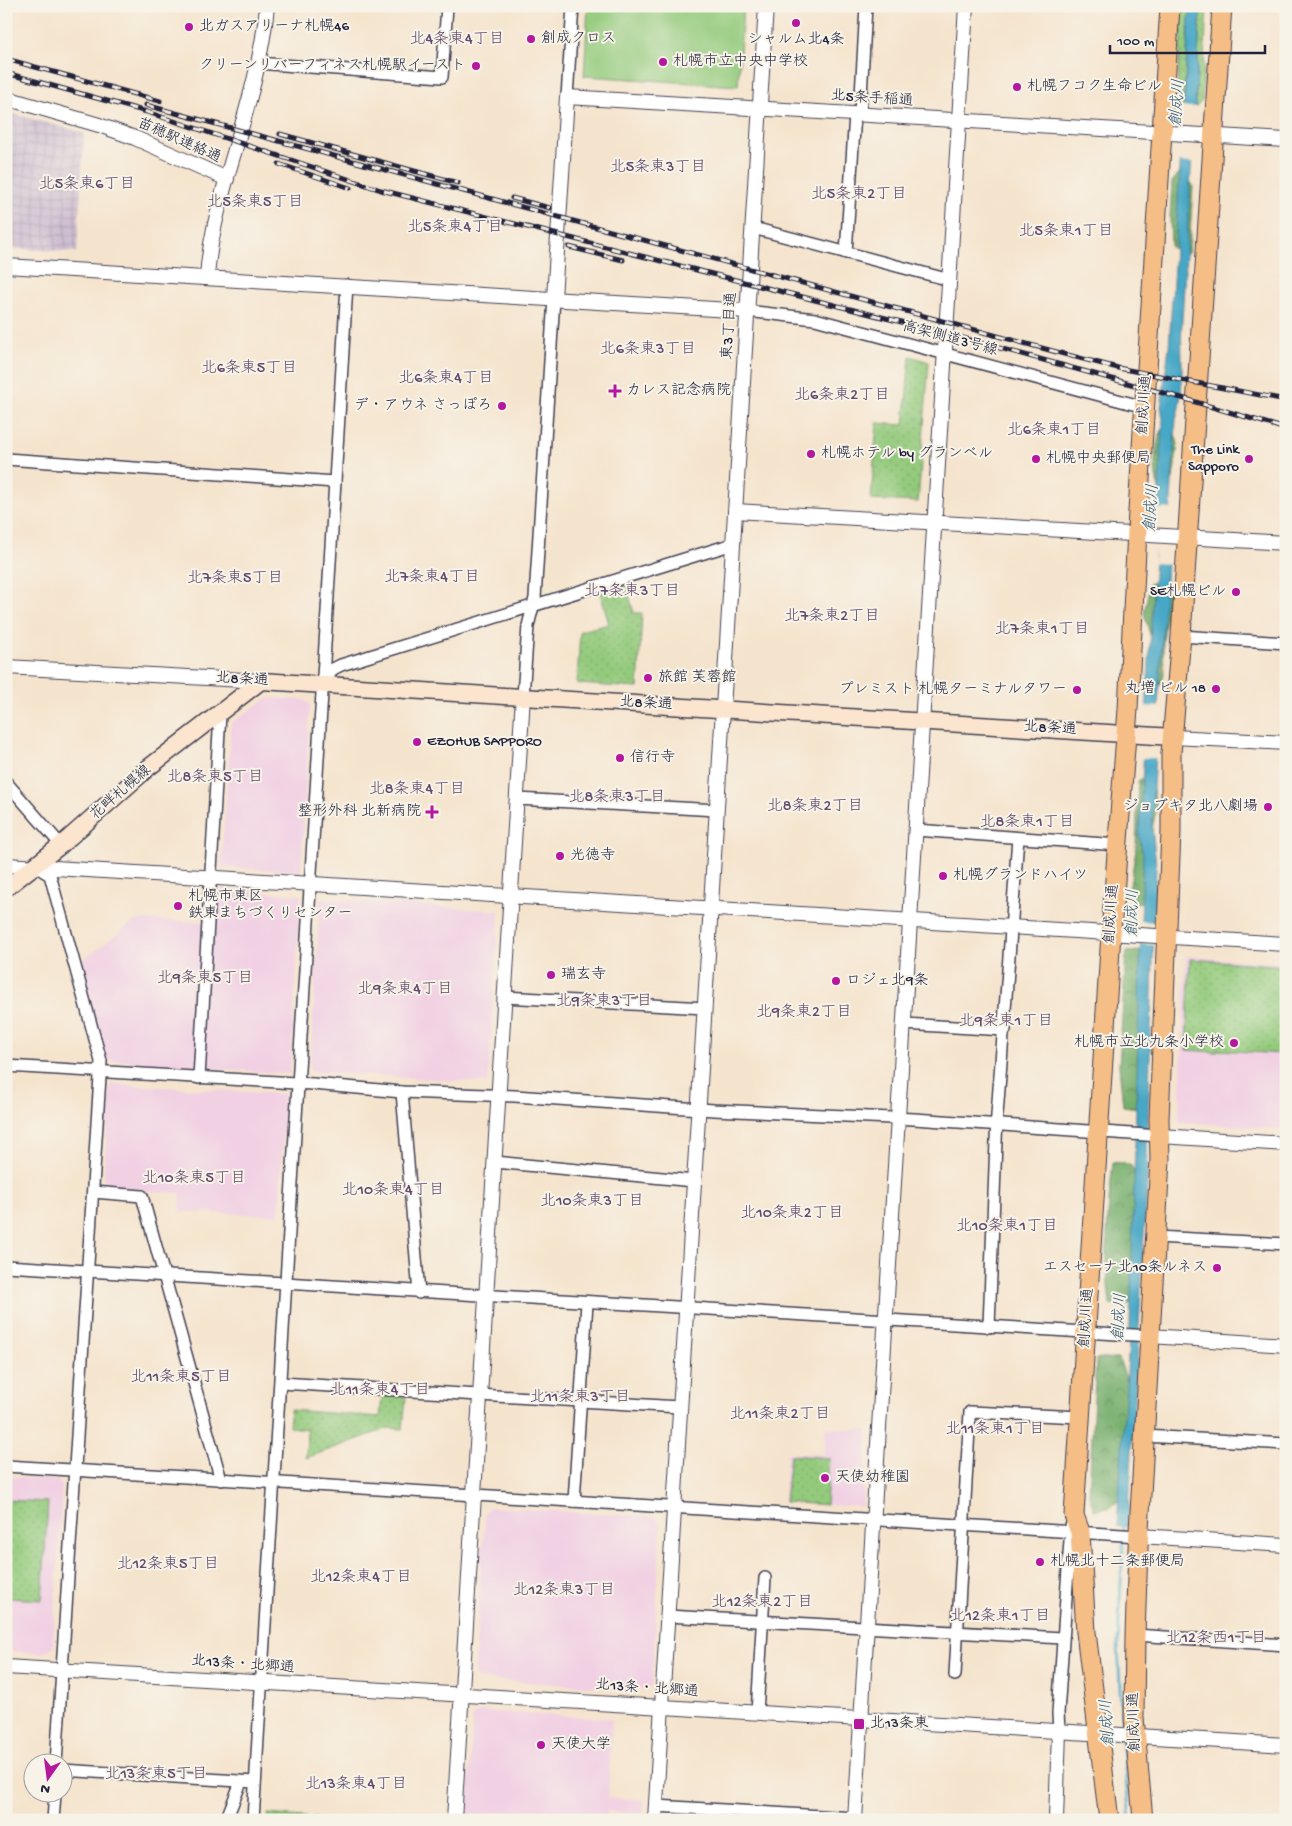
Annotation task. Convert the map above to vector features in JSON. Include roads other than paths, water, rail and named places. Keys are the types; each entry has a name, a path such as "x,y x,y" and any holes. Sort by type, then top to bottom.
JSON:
{"highway":[{"name":"創成川通","path":"1143,1820 1086,1632 1074,1526 1111,932 1118,845 1134,734 1145,535 1144,407 1168,133 1170,6"},
{"name":"創成川通","path":"1109,1820 1118,1735 1135,1635 1134,1535 1144,1436 1145,1336 1156,1237 1147,1134 1160,936 1166,737 1181,636 1181,537 1207,135 1222,6"}],"main road":[{"name":"北8条通","path":"261,681 1166,737"},
{"name":"花畔札幌線","path":"7,883 36,867 148,768 261,681"}],"street":[{"name":"苗穂駅連絡通","path":"6,98 108,128 227,179 257,64 267,6"},
{"path":"257,64 442,77 447,6"},
{"path":"454,1820 523,696 528,626 535,598 542,505 573,6"},
{"name":"東3丁目通","path":"655,1813 766,6"},
{"path":"846,253 866,6"},
{"path":"655,1813 855,1819 966,6"},
{"name":"北5条手稲通","path":"567,97 1207,135"},
{"path":"1207,135 1286,140"},
{"path":"207,278 217,210 227,179"},
{"path":"753,228 950,280"},
{"path":"6,266 747,311"},
{"path":"253,1820 347,286"},
{"name":"高架側道3号線","path":"747,311 815,319 1144,407"},
{"path":"6,459 335,482"},
{"path":"735,511 1286,543"},
{"path":"323,684 333,669 341,665 733,544"},
{"path":"1181,636 1286,643"},
{"name":"北8条通","path":"6,667 261,681"},
{"path":"199,1078 220,714"},
{"name":"北8条通","path":"1166,737 1286,743"},
{"path":"6,782 61,845"},
{"path":"517,799 717,810"},
{"path":"916,830 1118,845"},
{"path":"989,1327 998,1125 1018,838"},
{"path":"6,865 1286,944"},
{"path":"36,867 50,875 101,1061 57,1754"},
{"path":"504,997 705,1008"},
{"path":"904,1024 1005,1030"},
{"path":"6,1066 402,1092 699,1110 898,1119 1286,1144"},
{"path":"402,1092 419,1293"},
{"path":"495,1162 694,1181"},
{"path":"93,1192 142,1196 221,1480"},
{"path":"1156,1237 1286,1244"},
{"path":"6,1266 419,1293 486,1295 587,1303 1286,1344"},
{"path":"574,1501 587,1303"},
{"path":"281,1383 679,1407"},
{"path":"955,1675 970,1412 1081,1417"},
{"path":"1144,1436 1286,1444"},
{"path":"6,1466 874,1520 963,1525 1074,1526 1115,1534 1286,1545"},
{"path":"1056,1820 1058,1713 1062,1638 1074,1526"},
{"path":"757,1712 765,1578"},
{"path":"667,1616 1062,1638"},
{"path":"1135,1635 1286,1645"},
{"name":"北13条・北郷通","path":"6,1667 1286,1745"},
{"path":"72,1771 255,1782"},
{"path":"226,1820 241,1782"},
{"path":"53,1820 54,1804"}],"water":[{"path":"1190,6 1201,6 1182,320 1182,382 1176,419 1153,787 1152,827 1156,865 1148,1163 1128,1526 1117,1526 1130,1325 1143,854 1139,836 1163,418 1161,407 1169,347"}],"waterway":[{"name":"創成川","path":"1122,1731 1118,1644 1124,1522"},
{"name":"創成川","path":"1122,1739 1130,1820"}],"railway":[{"path":"6,59 160,101"},
{"path":"6,73 147,112 381,190 941,332 1189,400 1286,429"},
{"path":"146,105 1118,368 1286,400"},
{"path":"280,134 458,183"},
{"path":"279,164 350,188"},
{"path":"512,198 550,208"},
{"path":"569,247 623,260"}],"place":[{"name":"シャルム北4条","path":"796,23"},
{"name":"北ガスアリーナ札幌46","path":"189,27"},
{"name":"創成クロス","path":"531,39"},
{"name":"札幌市立中央中学校","path":"663,62"},
{"name":"クリーンリバーフィネス札幌駅イースト","path":"476,66"},
{"name":"札幌フコク生命ビル","path":"1017,87"},
{"name":"カレス記念病院","path":"615,391"},
{"name":"デ・アウネ さっぽろ","path":"502,406"},
{"name":"札幌ホテル by グランベル","path":"811,454"},
{"name":"札幌中央郵便局","path":"1036,459"},
{"name":"The Link Sapporo","path":"1249,459"},
{"name":"SE札幌ビル","path":"1236,592"},
{"name":"旅館 芙蓉館","path":"648,678"},
{"name":"丸増 ビル 18","path":"1216,689"},
{"name":"プレミスト 札幌ターミナルタワー","path":"1077,690"},
{"name":"EZOHUB SAPPORO","path":"417,742"},
{"name":"信行寺","path":"620,758"},
{"name":"ジョブキタ北八劇場","path":"1268,807"},
{"name":"整形外科 北新病院","path":"432,812"},
{"name":"光徳寺","path":"560,856"},
{"name":"札幌グランドハイツ","path":"943,876"},
{"name":"札幌市東区 鉄東まちづくりセンター","path":"178,906"},
{"name":"瑞玄寺","path":"551,975"},
{"name":"ロジェ北9条","path":"836,981"},
{"name":"札幌市立北九条小学校","path":"1234,1043"},
{"name":"エスセーナ北10条ルネス","path":"1217,1268"},
{"name":"天使幼稚園","path":"825,1478"},
{"name":"札幌北十二条郵便局","path":"1040,1562"},
{"name":"北13条東","path":"859,1724"},
{"name":"天使大学","path":"541,1745"}],"district":[{"name":"北4条東4丁目","path":"457,40"},
{"name":"北5条東3丁目","path":"658,168"},
{"name":"北5条東6丁目","path":"87,185"},
{"name":"北5条東2丁目","path":"859,195"},
{"name":"北5条東5丁目","path":"255,203"},
{"name":"北5条東4丁目","path":"455,228"},
{"name":"北5条東1丁目","path":"1066,232"},
{"name":"北6条東3丁目","path":"648,350"},
{"name":"北6条東5丁目","path":"249,369"},
{"name":"北6条東4丁目","path":"446,379"},
{"name":"北6条東2丁目","path":"842,396"},
{"name":"北6条東1丁目","path":"1054,431"},
{"name":"北7条東4丁目","path":"432,578"},
{"name":"北7条東5丁目","path":"235,579"},
{"name":"北7条東3丁目","path":"632,592"},
{"name":"北7条東2丁目","path":"832,617"},
{"name":"北7条東1丁目","path":"1042,630"},
{"name":"北8条東5丁目","path":"215,778"},
{"name":"北8条東4丁目","path":"417,790"},
{"name":"北8条東3丁目","path":"617,798"},
{"name":"北8条東2丁目","path":"815,807"},
{"name":"北8条東1丁目","path":"1027,823"},
{"name":"北9条東5丁目","path":"205,979"},
{"name":"北9条東4丁目","path":"405,990"},
{"name":"北9条東3丁目","path":"604,1002"},
{"name":"北9条東2丁目","path":"804,1013"},
{"name":"北9条東1丁目","path":"1006,1022"},
{"name":"北10条東5丁目","path":"194,1179"},
{"name":"北10条東4丁目","path":"393,1191"},
{"name":"北10条東3丁目","path":"592,1202"},
{"name":"北10条東2丁目","path":"792,1214"},
{"name":"北10条東1丁目","path":"1007,1227"},
{"name":"北11条東5丁目","path":"181,1378"},
{"name":"北11条東4丁目","path":"380,1391"},
{"name":"北11条東3丁目","path":"580,1398"},
{"name":"北11条東2丁目","path":"780,1415"},
{"name":"北11条東1丁目","path":"995,1430"},
{"name":"北12条東5丁目","path":"168,1565"},
{"name":"北12条東4丁目","path":"361,1578"},
{"name":"北12条東3丁目","path":"564,1591"},
{"name":"北12条東2丁目","path":"762,1603"},
{"name":"北12条東1丁目","path":"1000,1617"},
{"name":"北12条西1丁目","path":"1216,1639"},
{"name":"北13条東5丁目","path":"156,1775"},
{"name":"北13条東4丁目","path":"356,1785"}]}
